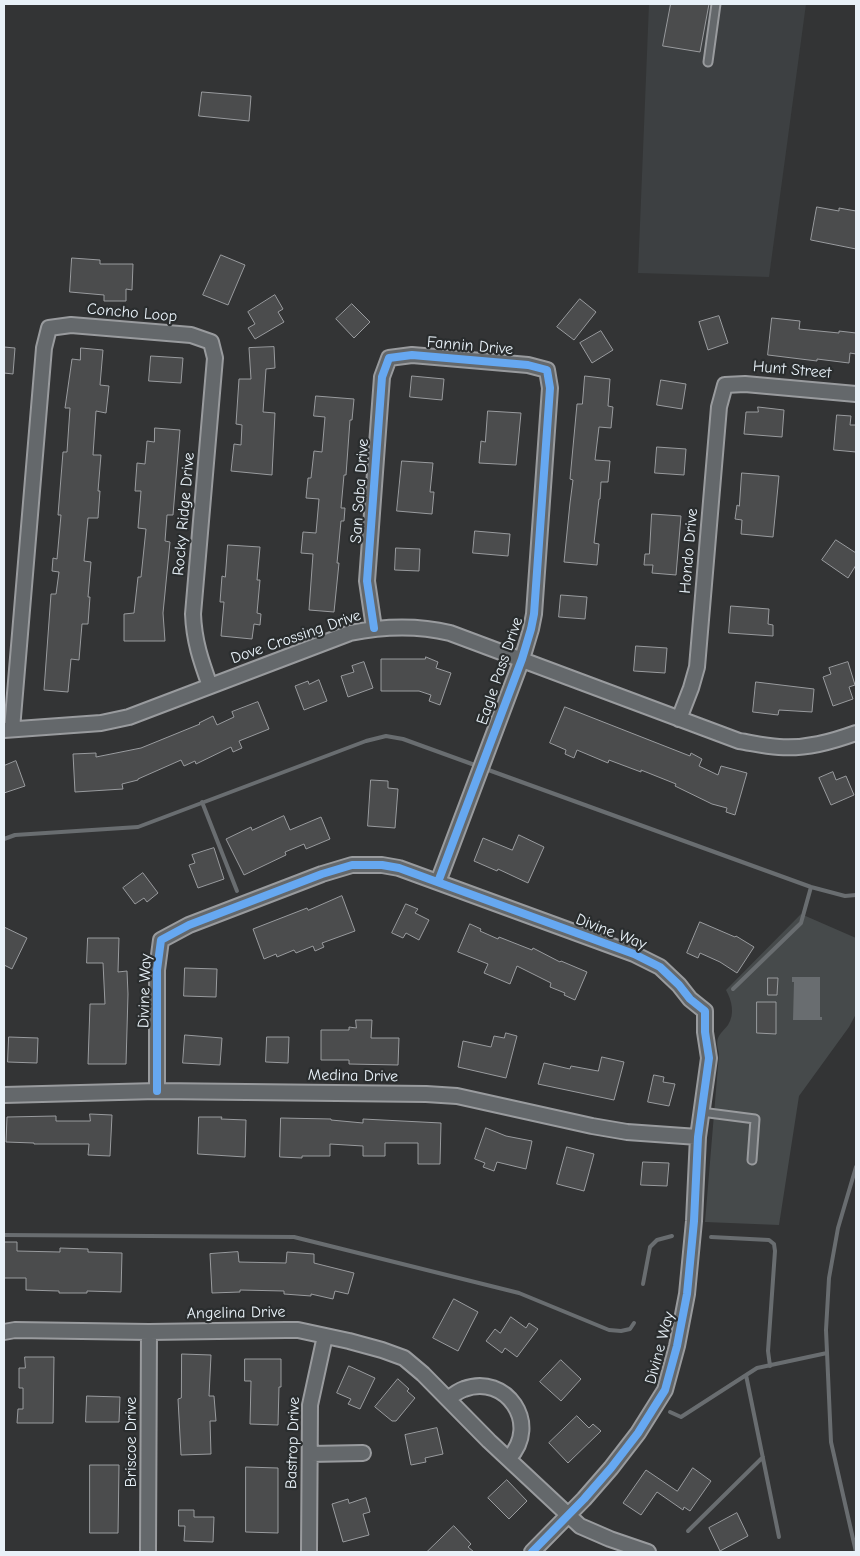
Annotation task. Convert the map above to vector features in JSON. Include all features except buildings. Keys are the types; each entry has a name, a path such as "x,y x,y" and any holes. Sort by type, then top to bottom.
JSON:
{"street":[{"name":"Concho Loop","path":"8,730 44,348 49,328 71,325 191,335 211,342"},
{"name":"Rocky Ridge Drive","path":"210,686 197,649 193,614 215,358 211,342"},
{"name":"Fannin Drive","path":"389,358 412,355 528,366 548,370"},
{"name":"San Saba Drive","path":"374,628 367,581 382,377 389,358"},
{"name":"Eagle Pass Drive","path":"438,882 522,659 534,614 550,388 548,370"},
{"name":"Hunt Street","path":"725,385 745,384 856,394"},
{"name":"Hondo Drive","path":"679,719 697,668 719,406 725,385"},
{"name":"Dove Crossing Drive","path":"8,730 86,724 129,717 350,633 374,628 410,627 432,628 450,632 739,742 780,747 808,746 832,742 856,733"},
{"name":"Divine Way","path":"157,1091 157,970 161,940 189,925 322,874 352,865 382,865 399,868 634,954 660,967 679,985 690,999 705,1011 708,1058 698,1137 694,1220 687,1294 677,1346 665,1390 638,1433 611,1468 532,1552"},
{"name":"Medina Drive","path":"4,1095 157,1091 426,1094 456,1096 600,1128 627,1132 698,1137"},
{"name":"Angelina Drive","path":"4,1332 15,1330 149,1332 286,1330 325,1336 382,1350 404,1358 414,1365 580,1526 648,1552"},
{"name":"Briscoe Drive","path":"148,1552 149,1332"},
{"name":"Bastrop Drive","path":"309,1552 310,1405 325,1336"},
{"path":"448,1399 463,1389 474,1386 492,1388 506,1396 518,1410 522,1427 519,1444 509,1458"},
{"path":"310,1454 363,1453"}],"lane":[{"path":"708,62 716,4"},
{"path":"701,1112 755,1119 752,1160"}],"shaded area":[{"path":"649,4 806,4 769,277 638,273"},
{"path":"801,914 856,938 856,1014 849,1027 799,1096 779,1225 705,1222 719,1054 717,1040 728,1025 732,1012 726,990"},
{"path":"792,977 820,977 820,1017 822,1017 822,1020 793,1020 794,982 792,982"}],"waterway":[{"path":"4,839 15,835 138,827 366,741 386,736 403,739 811,887 845,896 856,895"},
{"path":"202,802 237,891"},
{"path":"733,989 801,923 811,887"},
{"path":"856,1167 838,1228 829,1278 826,1330 831,1442 856,1552"},
{"path":"4,1235 294,1237 519,1293 609,1330 621,1331 630,1329 634,1323"},
{"path":"643,1284 650,1247 657,1240 672,1236"},
{"path":"711,1237 769,1240 774,1244 768,1351 770,1366"},
{"path":"670,1412 681,1417 757,1368 827,1353"},
{"path":"746,1375 779,1537"},
{"path":"688,1531 763,1457"}],"cycle path":[{"path":"374,628 367,581 382,377 389,358 412,355 528,365 547,370 550,388 534,614 531,629 522,659 438,882"},
{"path":"157,1091 157,970 161,940 189,925 322,874 352,865 382,865 399,868 634,954 660,967 679,985 690,999 705,1011 705,1032 709,1058 698,1137 694,1221 687,1294 677,1346 665,1390 638,1433 611,1468 584,1499 532,1552"}]}
